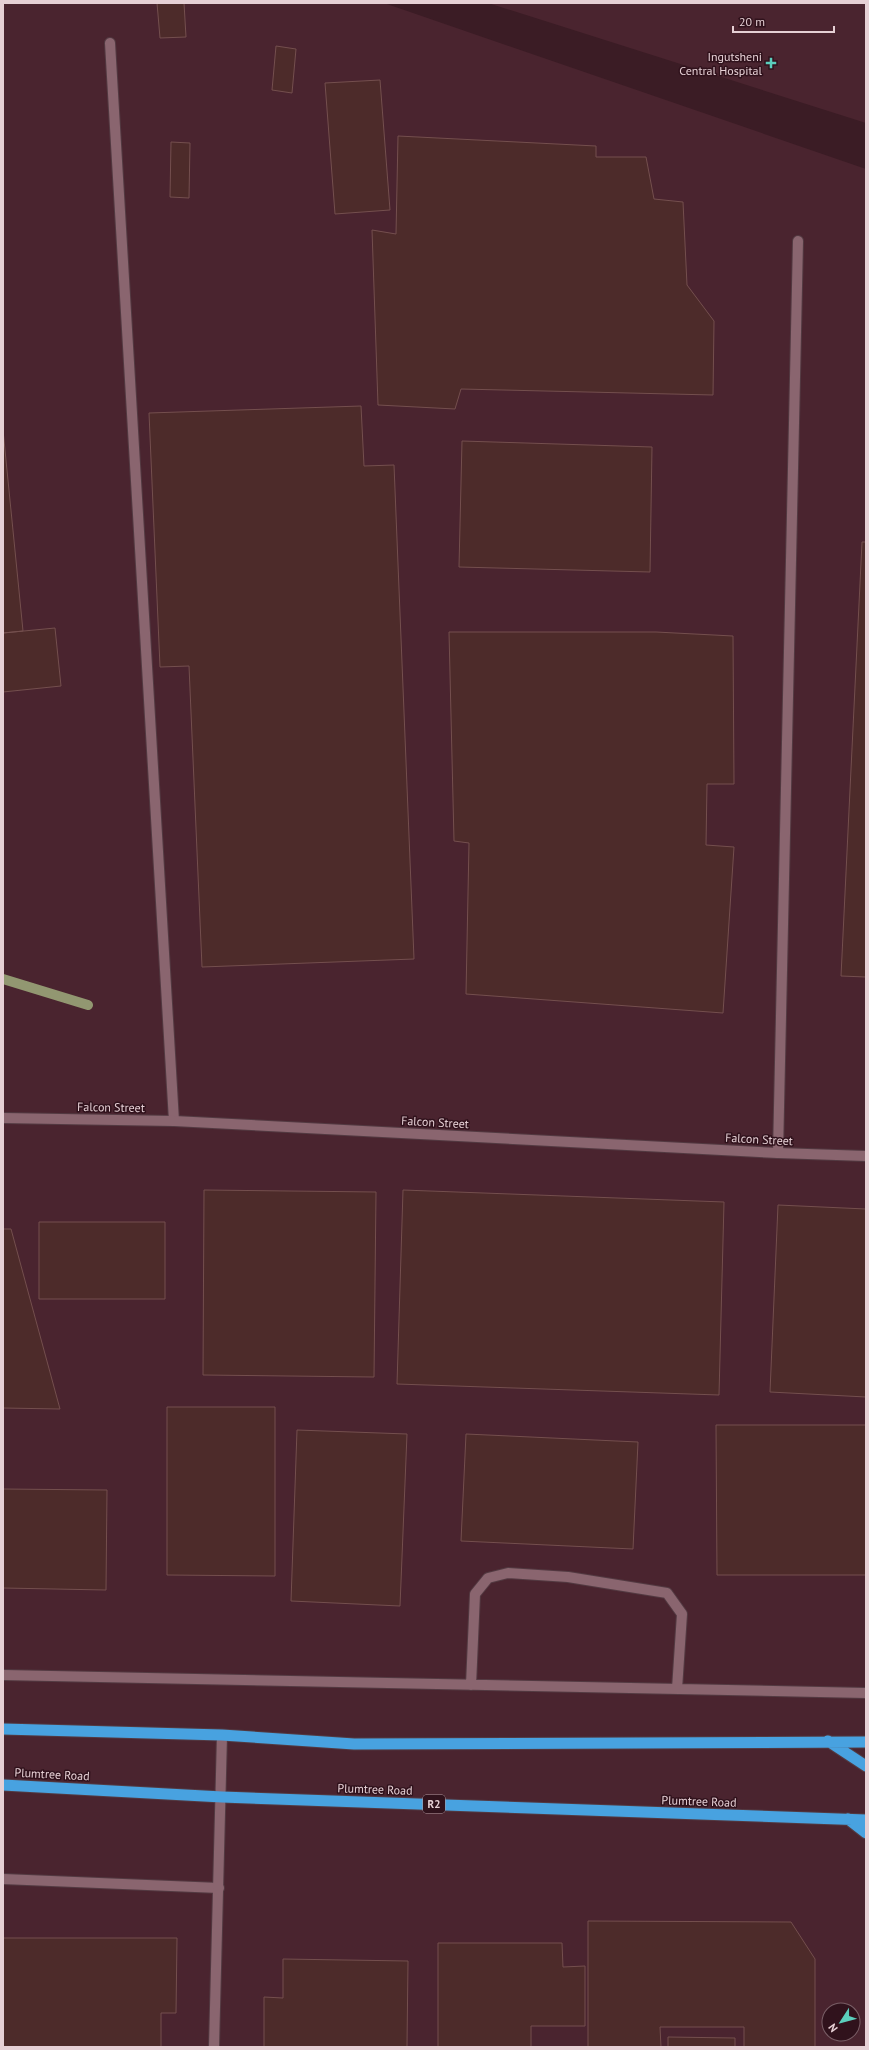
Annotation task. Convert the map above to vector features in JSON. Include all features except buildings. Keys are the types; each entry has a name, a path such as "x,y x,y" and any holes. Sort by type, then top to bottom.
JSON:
{"highway":[{"path":"3,1729 222,1735 354,1744 866,1742"},
{"path":"828,1741 866,1766"},
{"name":"Plumtree Road","path":"3,1785 222,1797 866,1820"},
{"path":"848,1819 866,1833"}],"street":[{"path":"110,43 174,1121"},
{"path":"778,1153 798,241"},
{"name":"Falcon Street","path":"3,1118 174,1121 778,1153 866,1156"},
{"path":"471,1685 475,1594 488,1578 508,1573 568,1577 666,1592 682,1614 676,1689"},
{"path":"3,1674 866,1693"},
{"path":"214,2047 222,1797 222,1735"},
{"path":"3,1879 219,1888"}],"shaded area":[{"path":"3,3 384,3 866,169 866,2047 3,2047"},
{"name":"Ingutsheni Central Hospital","path":"488,3 866,3 866,123"}],"waterway":[{"path":"3,979 88,1005"}],"place":[{"name":"Ingutsheni Central Hospital","path":"771,63"}]}
